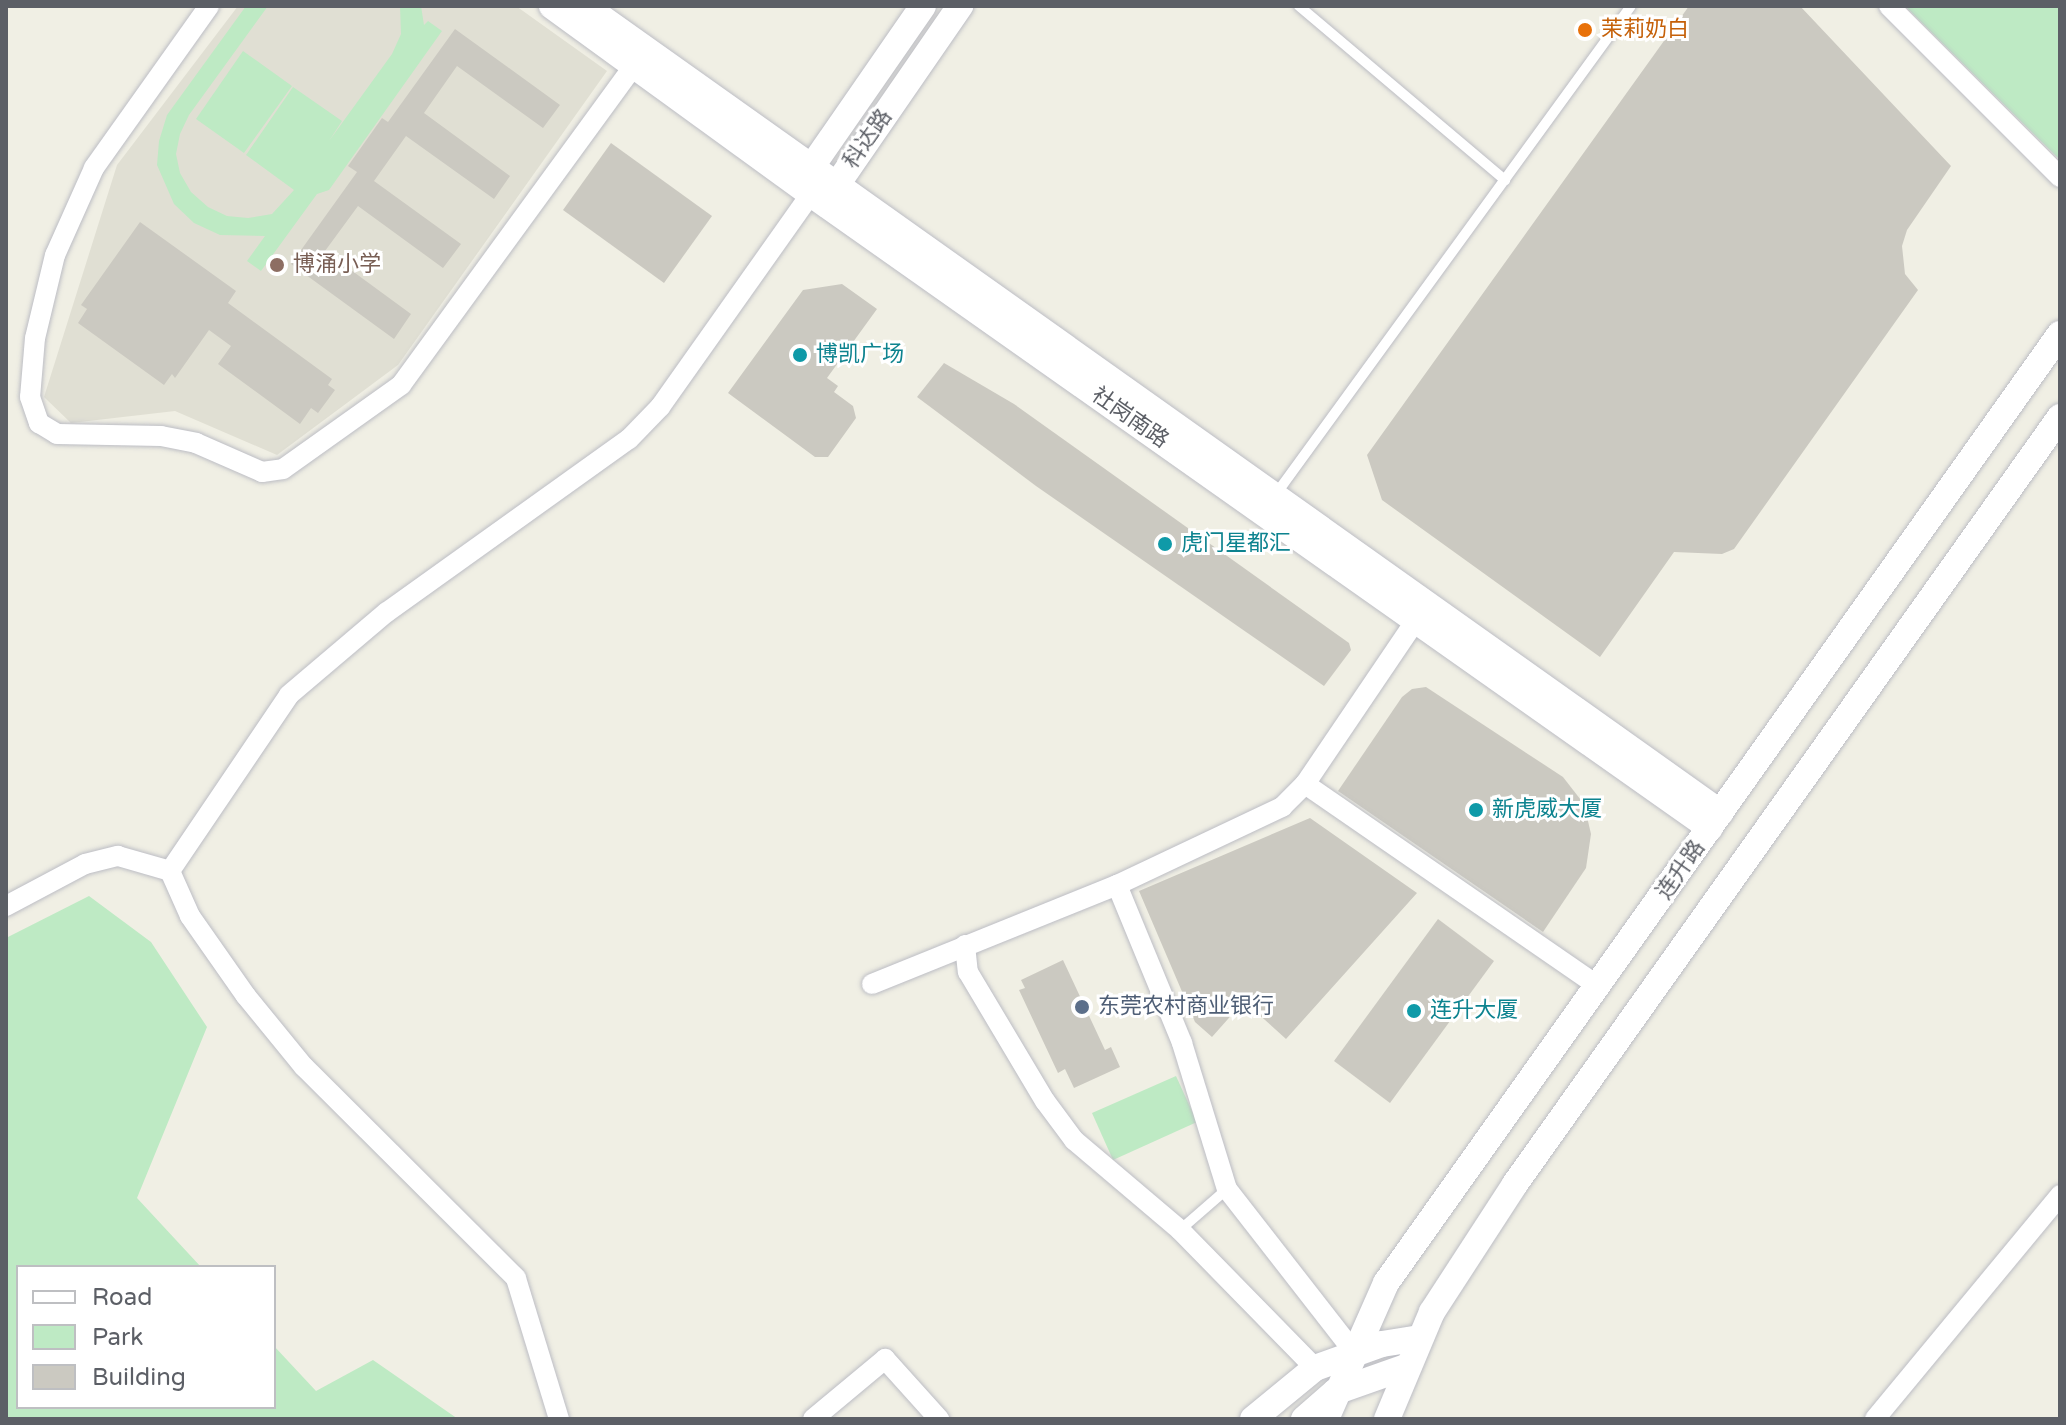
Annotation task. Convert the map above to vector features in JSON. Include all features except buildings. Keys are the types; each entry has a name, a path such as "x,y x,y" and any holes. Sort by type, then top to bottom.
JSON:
{"street":[{"path":"209,6 94,168 55,255 35,338 30,397 39,423 57,434 161,436 196,443 262,472 283,469 401,385 635,64"},
{"name":"社岗南路","path":"552,6 824,190 1716,820"},
{"path":"585,6 811,168"},
{"name":"科达路","path":"923,6 811,168 824,190 960,6"},
{"path":"1889,6 2060,177"},
{"path":"170,871 289,695 387,612 629,439 660,407 824,190"},
{"name":"连升路","path":"1326,1419 1335,1392 1386,1283 2060,334"},
{"name":"连升路","path":"1387,1419 1432,1312 1515,1184 2060,417"},
{"name":"社岗南路","path":"1269,504 1416,620 1716,820"},
{"path":"872,984 1117,885 1282,807 1305,784 1416,620"},
{"path":"1305,784 1598,986"},
{"path":"6,906 85,864 118,856 170,871 190,916 246,996 304,1067 516,1278 559,1419"},
{"path":"1117,885 1182,1043 1227,1189 1354,1352"},
{"path":"965,945 968,972 1059,1120 1103,1168 1180,1230 1315,1368"},
{"path":"1875,1419 2060,1195"},
{"path":"1253,1419 1315,1368 1354,1352 1420,1338"},
{"path":"813,1419 885,1359 939,1419"},
{"path":"1304,1419 1335,1392 1409,1366"}],"lane":[{"path":"1299,6 1505,180"},
{"path":"1269,504 1631,6"},
{"path":"1180,1230 1227,1189"}],"shaded area":[{"name":"博涌小学","path":"238,6 516,6 607,71 398,365 277,455 175,411 71,423 44,397 117,165"}],"green space":[{"path":"246,6 268,6 189,115 180,134 176,154 180,173 191,192 208,207 227,216 248,218 272,214 294,190 246,155 293,87 342,121 329,141 392,54 401,34 400,6 421,6 424,25 428,21 442,31 329,190 317,194 261,271 247,261 265,236 220,235 194,223 174,204 157,165 159,141 167,115"},
{"path":"1905,6 2060,6 2060,160"},
{"path":"243,51 292,86 244,153 196,119"},
{"path":"89,896 151,942 207,1027 137,1198 199,1265 16,1265 16,1409 276,1409 276,1348 316,1391 373,1360 458,1419 6,1419 6,938"},
{"path":"1176,1076 1197,1122 1113,1160 1092,1113"}],"place":[{"name":"茉莉奶白","path":"1585,30"},
{"name":"博涌小学","path":"277,265"},
{"name":"博凯广场","path":"800,355"},
{"name":"虎门星都汇","path":"1165,544"},
{"name":"新虎威大厦","path":"1476,810"},
{"name":"东莞农村商业银行","path":"1082,1007"},
{"name":"连升大厦","path":"1414,1011"}]}
